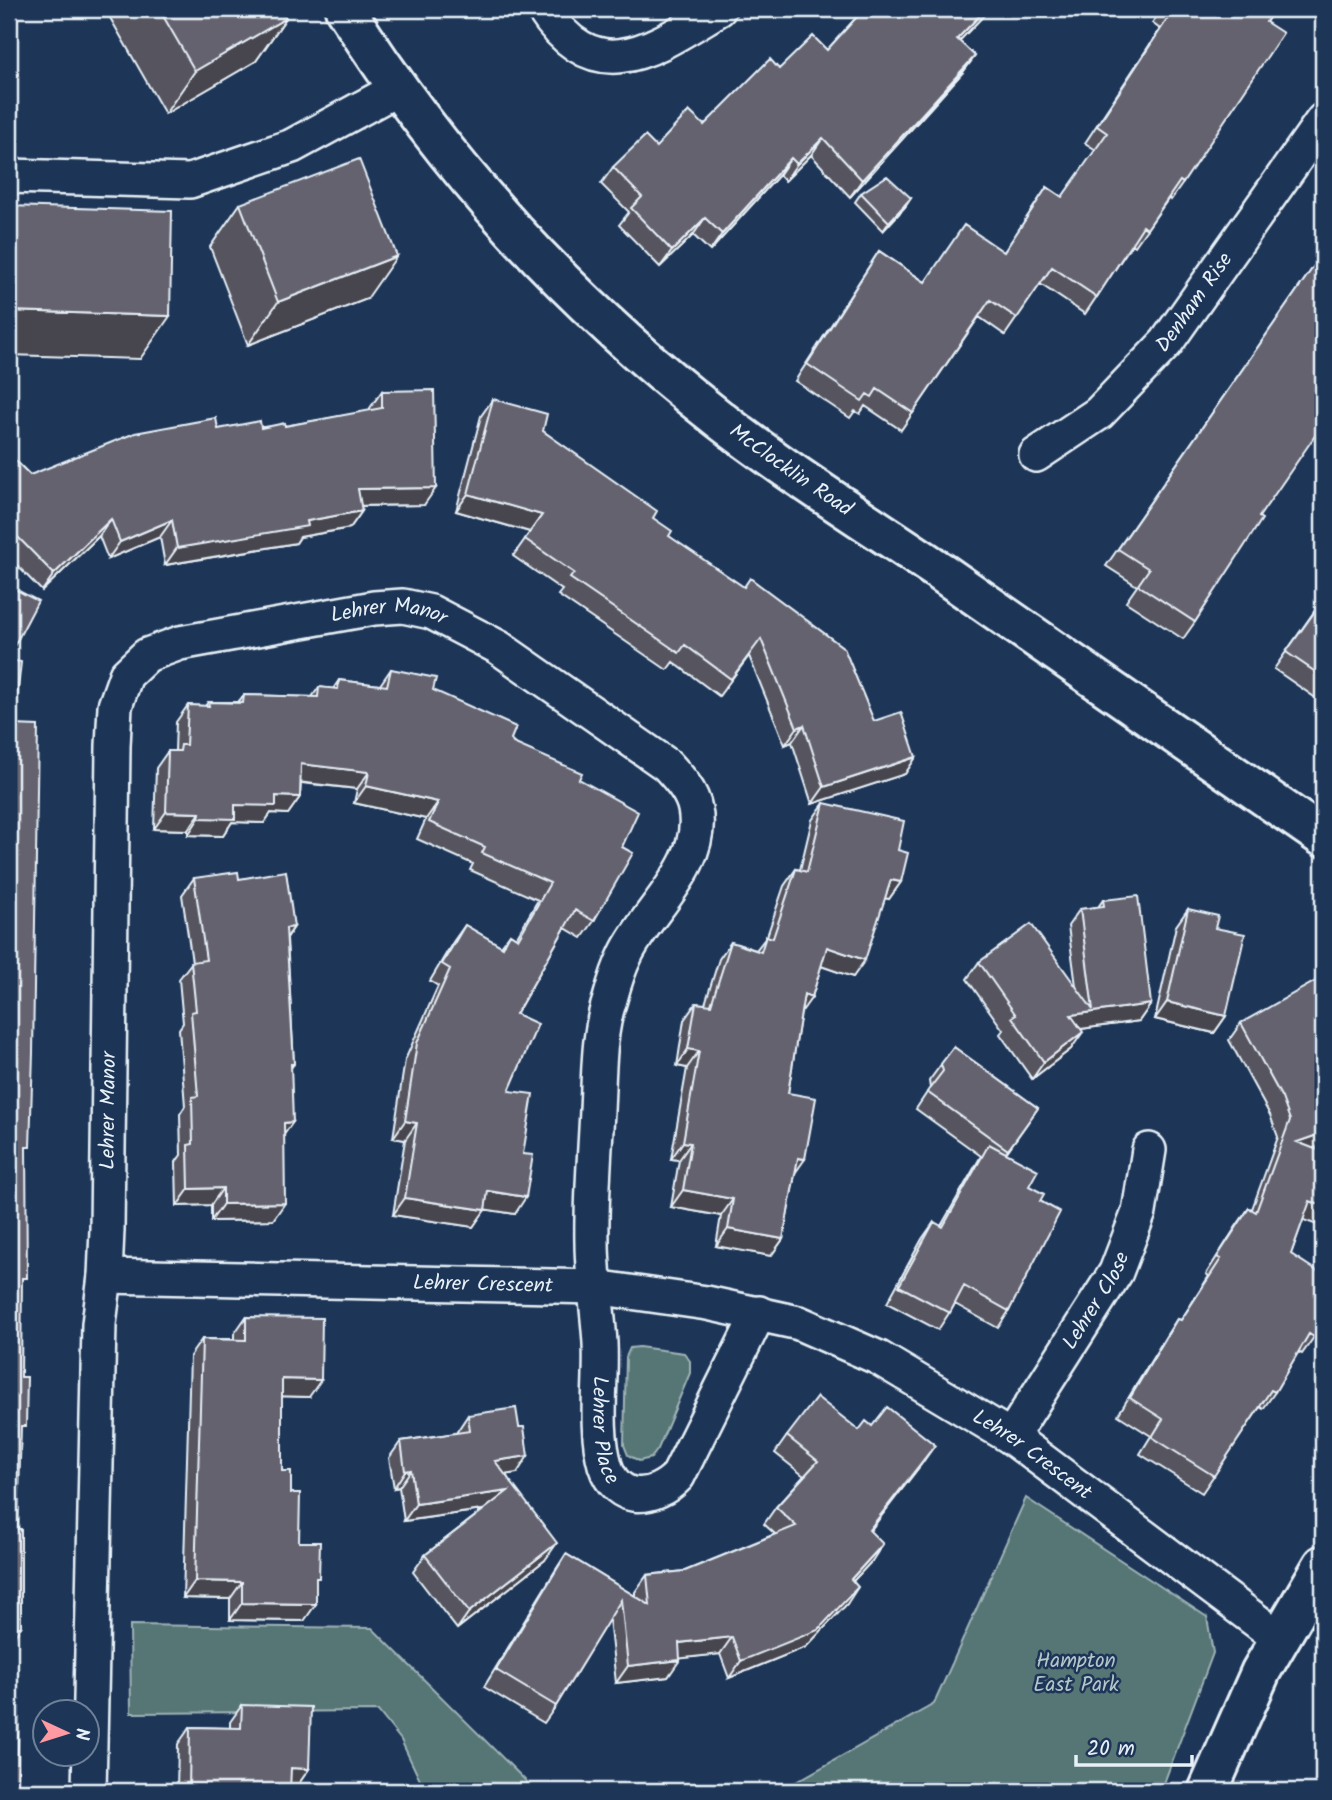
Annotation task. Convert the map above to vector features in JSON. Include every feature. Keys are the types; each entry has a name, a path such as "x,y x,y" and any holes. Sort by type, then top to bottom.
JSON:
{"street":[{"name":"McClocklin Road","path":"345,9 397,89 448,156 550,272 607,326 722,421 1323,837"},
{"path":"543,9 573,46 598,54 627,55 650,50 719,9"},
{"path":"9,176 190,181 292,146 397,89"},
{"name":"Denham Rise","path":"1036,455 1099,413 1166,344 1323,120"},
{"name":"Lehrer Manor","path":"106,1276 113,746 115,706 126,675 147,655 180,643 374,608 403,607 431,612 498,647 667,765 684,784 695,808 696,831 689,858 626,954 608,1002 599,1057 592,1242 595,1287"},
{"name":"Lehrer Close","path":"1011,1437 1116,1272 1139,1212 1149,1150"},
{"path":"89,1791 99,1324 106,1276"},
{"name":"Lehrer Crescent","path":"106,1276 595,1287 759,1313 799,1323 840,1339 1011,1437 1278,1637"},
{"name":"Lehrer Place","path":"595,1287 600,1344 603,1456 608,1474 620,1489 634,1496 652,1495 667,1489 678,1476 759,1313"},
{"path":"1208,1791 1230,1734 1278,1637 1323,1565"}],"green space":[{"path":"630,1348 684,1353 690,1361 690,1373 658,1449 651,1458 639,1461 628,1455 624,1445 626,1357"},
{"name":"Hampton East Park","path":"1026,1498 1207,1617 1213,1653 1161,1791 780,1791 934,1704"},
{"path":"130,1625 372,1628 536,1791 425,1791 401,1740 378,1711 131,1713"}],"building":[{"path":"159,9 280,9 286,18 195,71"},
{"path":"864,9 986,9 957,39 975,56 862,180 823,138 797,164 791,158 722,234 705,218 672,251 631,208 642,197 613,167 645,136 656,147 689,111 704,125 770,59 779,69 813,36 827,50"},
{"path":"1168,9 1275,9 1266,22 1283,33 1183,183 1180,181 1147,229 1143,226 1097,297 1052,267 1017,318 990,300 913,413 877,389 872,397 867,394 862,401 807,364 879,251 925,282 964,225 1004,252 1047,187 1062,197 1107,133 1097,126 1172,12"},
{"path":"359,159 397,256 278,302 240,204"},
{"path":"887,176 911,198 889,222 861,193"},
{"path":"9,206 172,211 170,316 9,311"},
{"path":"1323,253 1323,424 1259,517 1262,519 1195,622 1138,585 1149,569 1118,549"},
{"path":"434,390 436,488 358,489 362,511 307,521 308,526 177,548 172,520 120,542 111,519 54,574 9,528 9,454 30,475 135,433 216,418 218,429 260,421 261,428 285,423 285,426 382,408 382,391"},
{"path":"493,399 547,414 543,431 657,511 653,518 672,531 669,536 744,587 750,578 844,648 874,721 901,712 916,757 824,787 804,725 797,728 761,639 731,679 685,645 679,653 570,578 574,573 525,539 542,515 468,494"},
{"path":"9,586 38,601 9,656"},
{"path":"1323,600 1323,677 1286,652"},
{"path":"9,660 21,662 14,725 38,726 33,1053 30,1147 26,1147 27,1278 22,1278 21,1377 27,1377 26,1426 21,1426 18,1529 21,1529 21,1627 9,1627"},
{"path":"391,669 436,678 433,690 516,727 511,739 513,743 582,773 579,779 638,812 622,847 633,853 594,921 575,910 516,1014 538,1024 509,1091 533,1094 523,1154 533,1155 526,1197 488,1191 485,1210 405,1198 417,1123 405,1121 417,1043 450,969 442,964 465,925 503,947 510,934 518,939 550,883 482,853 485,847 429,822 438,802 366,786 369,772 301,764 300,797 276,796 276,806 235,805 235,819 199,818 200,813 166,812 168,751 180,751 181,745 186,745 188,705 209,706 208,702 243,703 244,695 318,697 319,687 338,689 339,680 387,686"},
{"path":"824,803 904,821 898,850 908,853 901,882 891,880 865,960 827,947 812,997 804,994 788,1093 816,1098 805,1159 798,1158 783,1239 728,1229 733,1199 683,1190 691,1143 683,1142 699,1051 688,1049 696,1003 711,1005 731,942 761,952 766,936 773,938 796,869 807,872"},
{"path":"286,871 294,927 286,928 294,1064 291,1064 293,1122 284,1123 285,1203 223,1204 223,1188 189,1189 188,1145 193,1144 192,1097 198,1096 191,1012 196,1011 191,962 206,960 194,878 238,872 239,879"},
{"path":"1138,896 1151,1004 1071,1015 1083,1032 1044,1062 1012,1017 1016,1015 979,962 1031,924 1093,1010 1080,909 1104,906 1103,900"},
{"path":"1188,909 1218,916 1215,928 1245,934 1226,1016 1167,1002"},
{"path":"1323,977 1323,1133 1297,1142 1323,1152 1323,1206 1310,1201 1291,1254 1323,1275 1323,1322 1314,1337 1309,1334 1275,1392 1271,1390 1214,1476 1152,1437 1163,1419 1130,1398 1177,1319 1181,1320 1221,1259 1217,1257 1249,1208 1256,1212 1290,1120 1282,1098 1241,1023"},
{"path":"954,1047 1038,1108 1008,1150 927,1092 943,1071 941,1064"},
{"path":"989,1144 1038,1170 1029,1186 1044,1194 1040,1201 1060,1212 1009,1311 964,1286 950,1313 899,1286 934,1222 943,1227"},
{"path":"246,1317 322,1318 321,1380 282,1379 282,1471 291,1471 291,1493 300,1493 299,1542 320,1542 316,1604 242,1603 242,1582 195,1581 202,1339 246,1340"},
{"path":"817,1397 859,1430 866,1421 872,1426 887,1407 935,1445 869,1530 883,1544 851,1579 858,1587 818,1630 741,1661 732,1637 679,1643 680,1660 628,1666 621,1600 556,1706 496,1670 566,1554 650,1605 647,1575 685,1571 796,1526 776,1507 818,1461 787,1436"},
{"path":"516,1408 519,1427 524,1427 528,1456 495,1461 557,1543 469,1612 425,1555 508,1491 416,1504 411,1470 405,1471 401,1441 470,1431 468,1415"},
{"path":"9,1700 19,1700 17,1791 9,1791"},
{"path":"242,1705 311,1707 309,1769 291,1768 290,1791 189,1791 190,1727 241,1728"}]}
